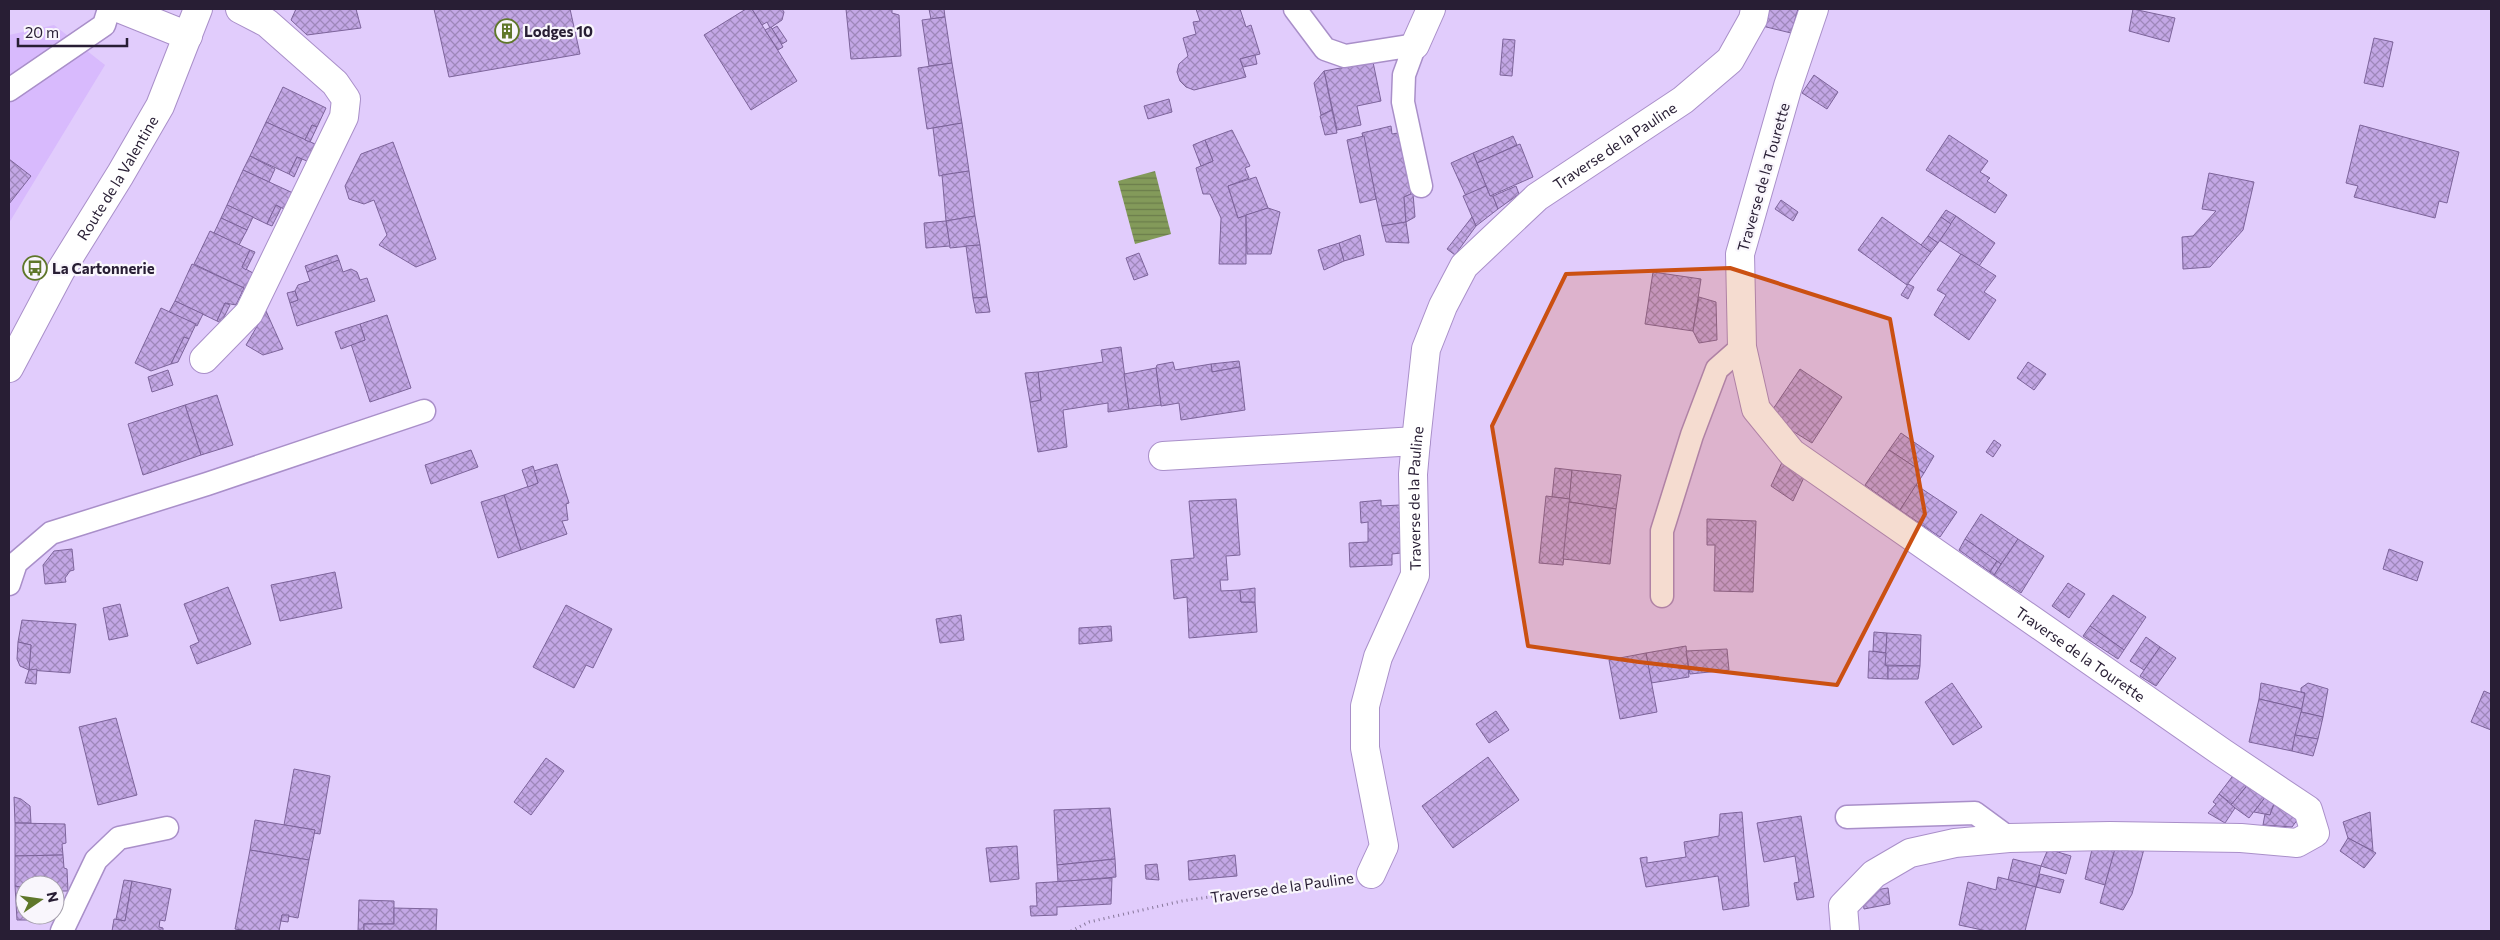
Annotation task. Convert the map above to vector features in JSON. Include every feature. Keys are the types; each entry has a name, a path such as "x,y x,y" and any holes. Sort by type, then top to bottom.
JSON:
{"street":[{"path":"121,9 188,36"},
{"name":"Route de la Valentine","path":"9,368 61,270 160,106 198,9"},
{"path":"204,359 249,313 344,117 346,99 335,84 267,23 240,9"},
{"path":"1415,45 1431,9"},
{"name":"Traverse de la Pauline","path":"1371,874 1384,846 1365,748 1364,706 1378,657 1415,576 1413,474 1416,441 1426,349 1443,306 1464,266 1537,197 1683,100 1730,60 1753,20 1755,9"},
{"name":"Traverse de la Tourette","path":"1814,9 1788,86 1740,254 1742,346 1756,409 1792,453 2308,810 2315,833 2297,843 2241,838 2110,836 2009,838 1955,843 1910,854 1874,874 1843,906 1846,931"},
{"path":"1163,456 1416,441"}],"lane":[{"path":"9,90 104,25 109,9"},
{"path":"1295,9 1325,49 1345,56 1415,45 1404,76 1404,102 1421,186"},
{"path":"1662,596 1662,531 1692,435 1717,369 1742,346"},
{"path":"9,584 16,563 50,533 207,484 424,411"},
{"path":"1847,817 1975,813 2009,838"},
{"path":"62,931 96,860 119,838 166,828"}],"path":[{"name":"Traverse de la Pauline","path":"1071,931 1089,922 1182,901 1371,874"}],"highlighted area":[{"path":"1730,268 1890,319 1925,514 1837,685 1639,662 1528,646 1492,426 1566,274"}],"shaded area":[{"path":"54,25 105,65 9,223 9,35"},
{"path":"1155,171 1171,234 1135,244 1118,181"}],"building":[{"path":"296,9 356,9 361,28 307,35 291,20"},
{"name":"Lodges 10","path":"434,9 570,9 580,54 449,77"},
{"path":"746,9 752,9 797,81 751,110 704,35"},
{"path":"752,9 782,9 784,12 782,20 770,28 767,22 762,25"},
{"path":"846,9 892,9 892,13 899,15 901,56 851,59"},
{"path":"929,9 944,9 945,17 931,19"},
{"path":"1196,9 1240,9 1246,27 1251,25 1260,54 1240,59 1246,77 1194,90 1186,87 1180,81 1177,72 1179,64 1188,56 1183,38 1196,34 1193,22 1200,21"},
{"path":"1763,9 1798,9 1791,33 1758,25"},
{"path":"2133,9 2175,18 2169,42 2129,31"},
{"path":"945,17 952,63 929,66 922,20"},
{"path":"777,26 787,41 782,44 772,29"},
{"path":"771,27 783,47 778,50 765,30"},
{"path":"2374,38 2393,42 2383,87 2364,83"},
{"path":"1503,39 1515,40 1512,76 1500,75"},
{"path":"1255,55 1257,64 1243,67 1240,59"},
{"path":"1373,62 1381,101 1357,106 1361,125 1337,130 1324,71"},
{"path":"952,63 962,123 927,129 918,68"},
{"path":"1324,71 1332,110 1321,115 1314,83"},
{"path":"1814,75 1838,92 1827,109 1802,93"},
{"path":"283,87 326,108 317,127 312,125 305,140 266,122"},
{"path":"1169,99 1172,112 1148,119 1144,106"},
{"path":"1332,110 1337,133 1325,135 1320,116"},
{"path":"266,122 315,144 307,161 297,157 289,174 250,156"},
{"path":"962,123 969,171 939,176 933,128"},
{"path":"312,125 317,127 310,142 305,140"},
{"path":"2360,125 2459,152 2447,203 2439,201 2435,218 2354,197 2358,186 2346,183"},
{"path":"1391,126 1392,134 1398,133 1411,194 1404,197 1406,222 1382,226 1362,133"},
{"path":"1232,130 1250,166 1245,168 1249,178 1228,186 1238,218 1246,215 1246,264 1219,264 1221,218 1210,194 1203,194 1196,168 1213,161 1205,140"},
{"path":"1949,135 1988,161 1980,172 1990,178 1987,181 2007,195 1995,213 1926,170"},
{"path":"1364,136 1376,199 1360,203 1347,140"},
{"path":"1513,136 1517,145 1477,163 1473,153"},
{"path":"1205,140 1213,161 1201,166 1193,145"},
{"path":"393,142 436,259 416,267 379,245 387,235 374,200 364,204 349,199 345,186 361,154"},
{"path":"1520,144 1533,177 1490,196 1477,163"},
{"path":"1473,153 1486,186 1466,196 1451,163"},
{"path":"250,156 275,169 269,182 243,170"},
{"path":"297,157 302,159 294,177 289,174"},
{"path":"9,159 31,176 9,204"},
{"path":"243,170 293,193 286,210 276,205 267,224 227,205"},
{"path":"969,171 975,216 946,221 942,175"},
{"path":"2209,173 2254,182 2243,230 2210,267 2183,269 2182,237 2193,236 2216,211 2202,209"},
{"path":"1256,177 1268,208 1238,218 1228,186"},
{"path":"1486,186 1490,196 1493,196 1498,209 1476,226 1463,196"},
{"path":"1516,186 1519,194 1498,209 1493,196"},
{"path":"1413,194 1415,217 1406,222 1404,197"},
{"path":"1781,200 1798,212 1793,221 1775,209"},
{"path":"227,205 253,217 247,230 221,218"},
{"path":"276,205 281,208 272,226 267,224"},
{"path":"1268,208 1280,212 1271,254 1247,254 1246,215"},
{"path":"1946,210 1956,216 1951,224 1941,217"},
{"path":"975,216 980,245 950,248 946,221"},
{"path":"1956,216 1995,243 1979,266 1939,240"},
{"path":"1472,217 1476,226 1455,255 1447,249"},
{"path":"1882,217 1931,252 1907,285 1858,250"},
{"path":"1941,217 1951,224 1938,243 1928,236"},
{"path":"221,218 247,230 239,245 214,233"},
{"path":"946,221 950,246 926,248 924,223"},
{"path":"1406,222 1409,243 1386,242 1382,226"},
{"path":"210,231 250,250 242,267 253,273 246,289 194,264"},
{"path":"1360,235 1364,255 1344,261 1339,243"},
{"path":"1928,236 1938,243 1931,252 1921,245"},
{"path":"1339,243 1344,261 1324,270 1318,250"},
{"path":"980,245 987,297 973,298 966,246"},
{"path":"250,250 255,252 246,270 242,267"},
{"path":"1139,253 1148,275 1134,280 1126,258"},
{"path":"1961,254 1996,276 1984,292 1996,300 1969,340 1934,315 1946,295 1937,290"},
{"path":"337,255 339,260 307,272 305,266"},
{"path":"339,260 343,272 351,269 357,272 360,280 367,278 375,301 297,326 290,303 298,300 295,291 298,285 310,281 307,272"},
{"path":"192,264 244,288 236,305 225,303 217,321 175,301"},
{"path":"1653,272 1701,279 1693,331 1645,324"},
{"path":"1908,284 1914,287 1908,299 1901,295"},
{"path":"295,291 298,300 290,303 287,293"},
{"path":"987,297 990,312 976,313 973,298"},
{"path":"1699,297 1716,302 1717,340 1699,343 1693,331"},
{"path":"175,301 203,314 197,326 169,312"},
{"path":"225,303 230,305 221,323 217,321"},
{"path":"161,308 196,324 189,339 184,337 171,364 151,371 135,363"},
{"path":"266,311 283,349 263,355 246,345"},
{"path":"387,315 411,388 370,402 351,344 365,340 360,324"},
{"path":"360,324 365,340 341,349 335,332"},
{"path":"184,337 189,339 178,362 171,364"},
{"path":"1121,347 1129,409 1108,412 1108,403 1063,410 1067,447 1038,452 1030,402 1041,400 1038,372 1103,362 1101,350"},
{"path":"1239,361 1240,367 1212,372 1211,364"},
{"path":"1173,362 1175,370 1211,364 1212,372 1240,367 1245,410 1181,420 1179,403 1161,406 1156,368 1157,365"},
{"path":"2028,362 2046,374 2034,390 2017,378"},
{"path":"1156,368 1161,405 1129,409 1124,374"},
{"path":"1800,369 1842,397 1812,443 1786,427 1771,412"},
{"path":"168,370 173,385 152,392 148,377"},
{"path":"1038,372 1041,400 1030,402 1025,373"},
{"path":"217,395 233,445 201,455 185,405"},
{"path":"185,405 201,455 143,475 128,424"},
{"path":"1901,433 1934,456 1924,473 1889,450"},
{"path":"1994,440 2001,445 1993,457 1986,452"},
{"path":"471,450 478,467 431,484 425,465"},
{"path":"1889,450 1924,473 1900,510 1865,485"},
{"path":"1784,458 1806,473 1793,501 1771,486"},
{"path":"557,464 569,503 566,504 568,520 562,521 567,534 521,550 504,495 538,483 534,471"},
{"path":"533,466 538,483 528,487 522,470"},
{"path":"1555,468 1572,470 1570,499 1552,497"},
{"path":"1572,470 1621,475 1616,509 1569,502"},
{"path":"1916,485 1957,512 1940,537 1900,510"},
{"path":"504,495 521,550 498,558 481,502"},
{"path":"1546,496 1570,499 1563,565 1539,563"},
{"path":"1236,499 1240,555 1226,556 1228,580 1220,580 1221,591 1240,590 1241,602 1255,602 1257,632 1189,638 1187,597 1174,599 1171,560 1194,558 1189,501"},
{"path":"1381,500 1381,506 1400,505 1401,553 1392,554 1392,565 1350,567 1349,543 1368,542 1368,522 1361,523 1360,502"},
{"path":"1569,502 1616,509 1610,564 1563,559"},
{"path":"1981,514 2018,539 2001,564 1965,539"},
{"path":"1707,519 1756,521 1753,592 1714,591 1715,545 1707,545"},
{"path":"1965,539 1997,561 1990,572 1959,550"},
{"path":"2018,539 2044,556 2021,593 1994,575"},
{"path":"72,549 74,570 70,571 65,578 66,582 45,584 43,565 54,551"},
{"path":"2389,549 2423,562 2417,581 2383,569"},
{"path":"1997,561 2001,564 1994,575 1990,572"},
{"path":"335,572 342,608 280,621 271,585"},
{"path":"2068,583 2085,594 2069,618 2052,606"},
{"path":"228,587 251,644 197,664 190,646 199,642 184,604"},
{"path":"1255,588 1255,602 1241,602 1240,590"},
{"path":"2113,595 2146,617 2124,650 2090,626"},
{"path":"120,604 128,636 109,640 103,608"},
{"path":"566,605 612,629 593,668 586,665 574,688 533,667"},
{"path":"961,615 964,640 940,643 936,619"},
{"path":"22,620 76,624 70,673 29,670 31,645 18,642"},
{"path":"1111,626 1112,641 1079,644 1079,628"},
{"path":"2090,626 2124,650 2118,659 2083,636"},
{"path":"1874,632 1887,633 1886,653 1873,651"},
{"path":"1887,633 1921,635 1920,666 1885,665"},
{"path":"2146,637 2160,647 2144,670 2130,661"},
{"path":"18,642 31,645 29,670 20,666 17,659"},
{"path":"1686,646 1689,677 1651,683 1646,653"},
{"path":"2160,647 2176,658 2156,686 2140,676"},
{"path":"1727,649 1729,670 1690,674 1686,651"},
{"path":"1869,651 1886,653 1885,665 1888,666 1888,679 1868,678"},
{"path":"1646,653 1657,712 1620,719 1609,660"},
{"path":"1888,666 1920,666 1918,679 1888,679"},
{"path":"37,669 36,684 25,683 29,670"},
{"path":"1952,683 1982,727 1953,745 1925,702"},
{"path":"2261,683 2305,693 2302,709 2259,699"},
{"path":"2308,683 2328,689 2323,717 2301,712 2305,693 2301,692 2301,688"},
{"path":"2484,691 2491,694 2491,730 2471,722"},
{"path":"2259,699 2302,709 2292,751 2249,742"},
{"path":"1496,711 1509,730 1489,743 1476,724"},
{"path":"2301,712 2323,717 2318,739 2295,735"},
{"path":"116,718 137,795 98,805 79,727"},
{"path":"2295,735 2318,739 2313,756 2292,751"},
{"path":"1488,757 1519,800 1453,848 1422,806"},
{"path":"546,758 564,771 531,815 514,802"},
{"path":"294,769 330,776 320,834 314,833 315,830 284,825"},
{"path":"2235,773 2248,784 2232,804 2219,794"},
{"path":"2251,781 2269,792 2249,818 2231,805"},
{"path":"2269,792 2276,798 2270,815 2254,812"},
{"path":"2219,794 2235,808 2225,823 2208,813 2216,804 2213,802"},
{"path":"14,797 21,799 30,806 31,823 15,823"},
{"path":"2276,798 2301,815 2292,827 2263,825 2265,814 2270,815"},
{"path":"1110,808 1115,859 1057,865 1054,810"},
{"path":"1742,812 1749,906 1723,910 1718,876 1646,887 1640,858 1647,857 1647,863 1686,857 1684,842 1719,836 1720,814"},
{"path":"2370,812 2373,851 2348,838 2343,822"},
{"path":"1801,816 1814,897 1797,900 1794,883 1799,882 1795,856 1764,862 1757,823"},
{"path":"255,820 315,830 309,860 250,850"},
{"path":"15,823 65,824 66,843 62,844 63,855 15,856"},
{"path":"2348,838 2376,853 2364,868 2340,851"},
{"path":"2094,841 2116,847 2105,885 2085,879"},
{"path":"2116,845 2144,849 2132,894 2123,910 2100,903"},
{"path":"1017,846 1019,879 990,882 986,848"},
{"path":"2048,849 2071,856 2066,874 2041,866"},
{"path":"250,850 309,860 298,918 282,915 279,931 235,929"},
{"path":"63,855 64,868 67,869 68,891 65,891 65,875 15,875 15,856"},
{"path":"1235,855 1237,876 1189,880 1188,861"},
{"path":"1115,859 1116,877 1058,882 1057,865"},
{"path":"2013,859 2041,866 2036,887 2008,880"},
{"path":"1157,864 1159,880 1146,879 1145,865"},
{"path":"2040,874 2064,880 2060,893 2036,887"},
{"path":"1998,877 2036,887 2025,931 1987,931 1959,925 1968,882 1996,890"},
{"path":"1112,878 1111,904 1057,907 1057,915 1031,916 1030,906 1037,906 1036,883"},
{"path":"124,880 132,881 125,921 116,919"},
{"path":"132,881 171,889 165,921 160,920 159,927 163,928 163,931 112,931 114,919 125,921"},
{"path":"1888,888 1890,904 1864,909 1862,892"},
{"path":"359,900 394,901 394,924 364,924 364,931 358,931"},
{"path":"394,908 437,909 436,931 364,931 364,924 394,924"},
{"path":"282,915 289,915 288,922 281,921"}],"place":[{"name":"Lodges 10","path":"507,31"},
{"name":"La Cartonnerie","path":"35,268"}]}
